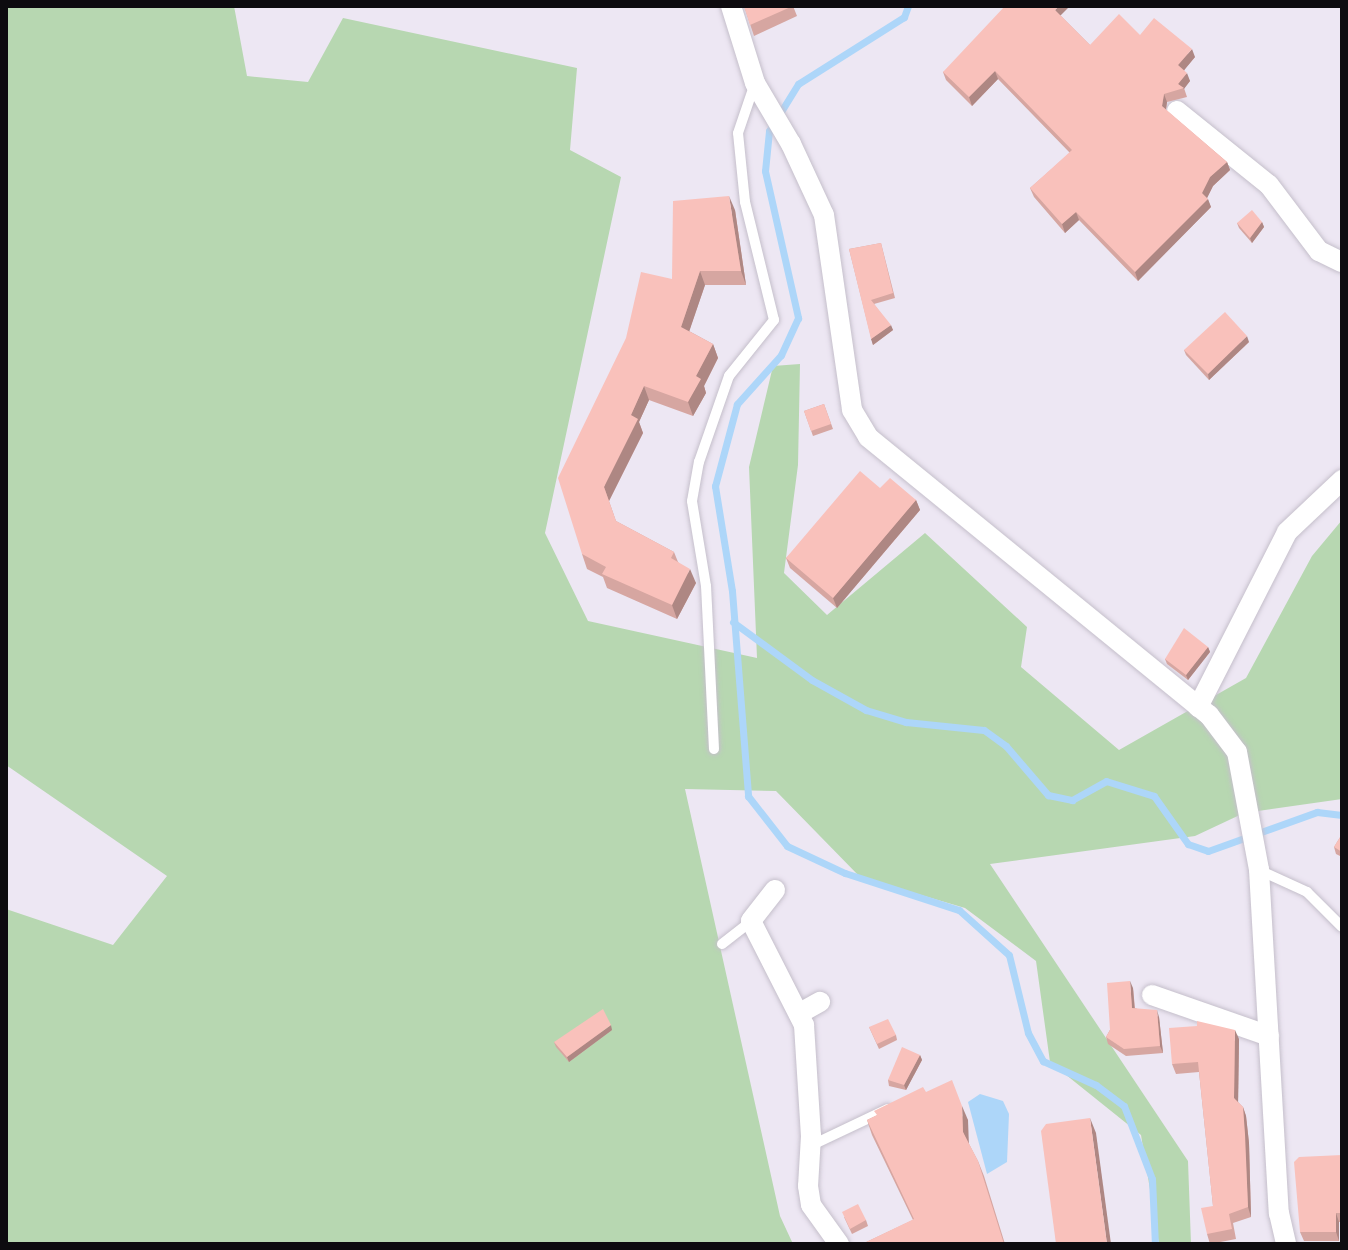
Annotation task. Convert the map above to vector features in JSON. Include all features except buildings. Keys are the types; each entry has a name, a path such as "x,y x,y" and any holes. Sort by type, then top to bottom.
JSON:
{"street":[{"path":"731,6 755,83 783,131 824,215 852,410 868,437 1198,707 1237,752 1258,864 1279,1213 1286,1244"},
{"path":"1177,111 1269,185 1319,251 1342,262"},
{"path":"1198,707 1287,532 1342,480"},
{"path":"762,913 800,1013 811,1205 839,1244"},
{"path":"1152,995 1269,1036"},
{"path":"800,1013 820,1002"}],"lane":[{"path":"714,749 706,586 692,501 709,426 729,376 774,320 745,202 738,133 755,83"},
{"path":"1258,864 1307,892 1342,927"},
{"path":"722,944 762,913"},
{"path":"810,1146 902,1102"}],"green space":[{"path":"6,6 234,6 247,76 308,82 343,18 577,68 570,150 621,177 545,533 588,621 757,658 749,467 773,366 800,364 798,465 784,573 827,615 925,533 1027,627 1021,667 1119,750 1246,678 1312,556 1342,520 1342,799 1244,813 1195,836 990,864 1188,1161 1191,1244 1159,1244 1141,1135 1050,1062 1036,961 965,908 860,877 776,791 685,789 780,1216 793,1244 6,1244 6,909 113,945 167,876 6,765"}],"water":[{"path":"980,1094 1003,1101 1009,1114 1007,1162 987,1174 968,1102"}],"waterway":[{"path":"908,6 904,17 798,84 769,131 765,171 798,318 781,355 737,404 715,486 732,591 748,796 787,846 845,873 959,910 1009,955 1028,1033 1043,1061 1096,1085 1124,1106 1152,1179 1155,1244"},
{"path":"733,622 812,680 866,710 906,722 984,730 1006,746 1048,795 1072,800 1106,781 1154,796 1188,844 1208,851 1317,812 1342,815"}]}
